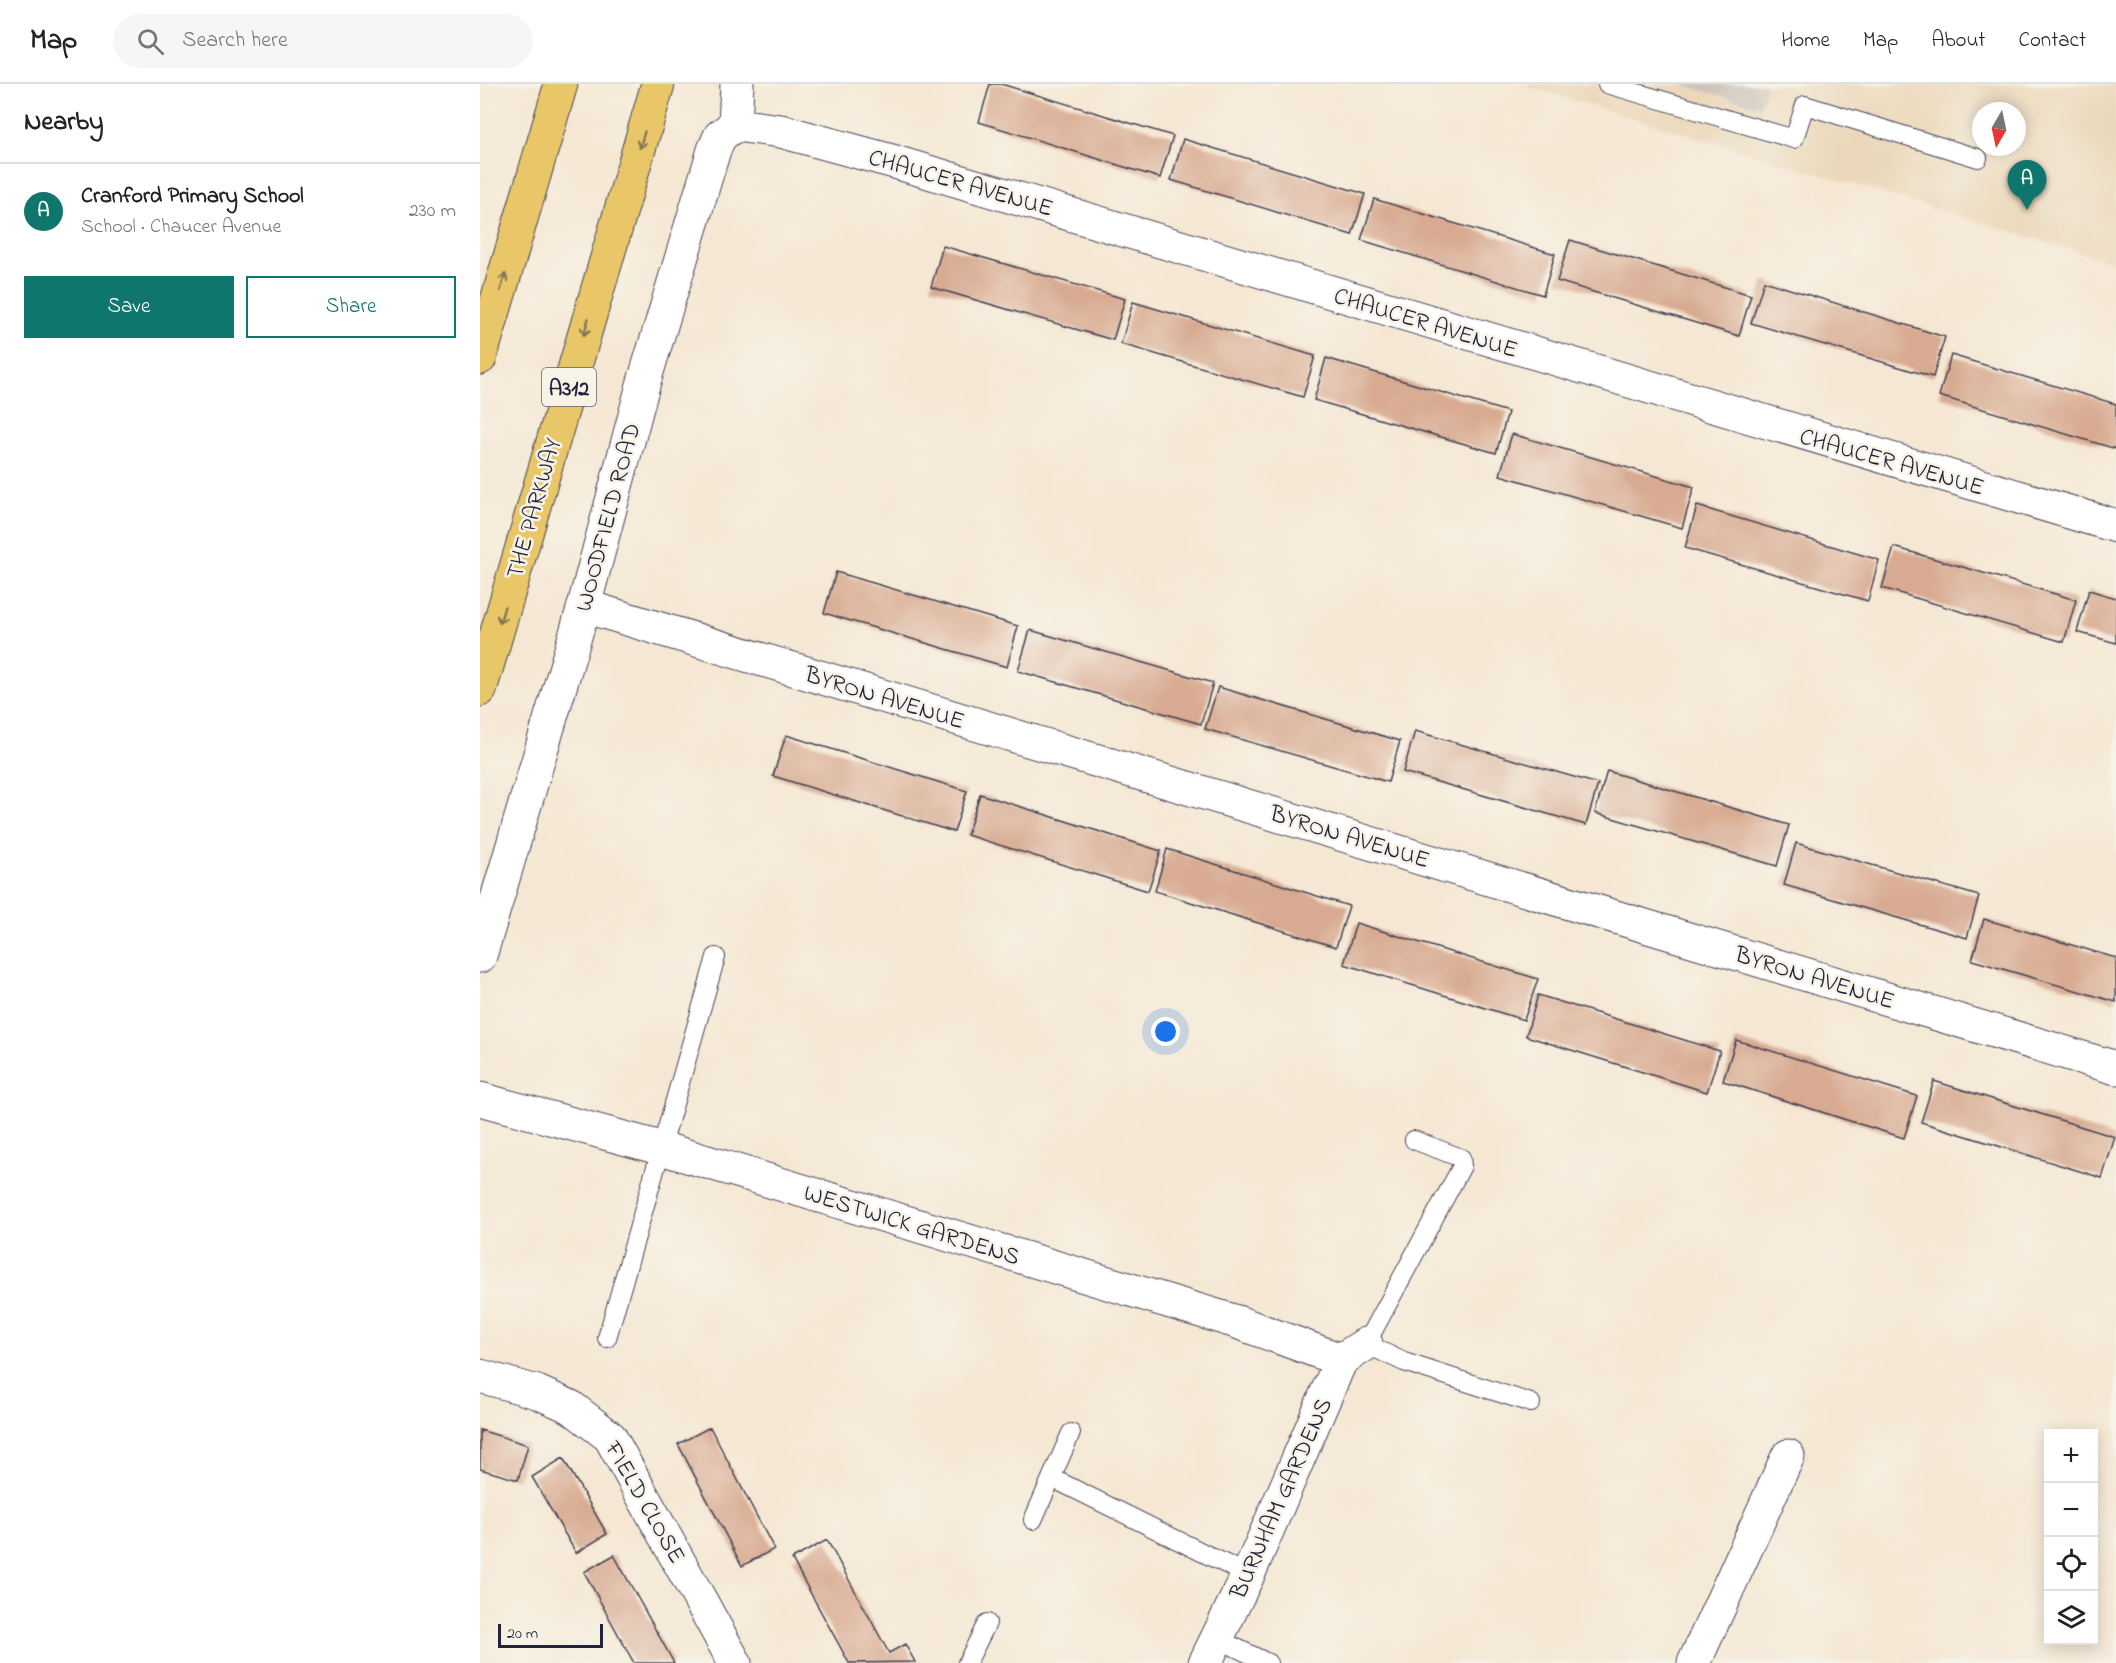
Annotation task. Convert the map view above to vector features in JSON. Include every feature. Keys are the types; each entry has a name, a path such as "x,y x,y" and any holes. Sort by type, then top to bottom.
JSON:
{"highway":[{"path":"480,358 561,84"},
{"name":"THE PARKWAY","path":"480,690 658,84"}],"street":[{"path":"735,125 737,84"},
{"name":"CHAUCER AVENUE","path":"735,125 781,131 895,162 2116,526"},
{"name":"WOODFIELD ROAD","path":"480,956 584,606 643,385 714,150 720,136 735,125"},
{"name":"BYRON AVENUE","path":"584,606 2116,1068"},
{"name":"WESTWICK GARDENS","path":"480,1099 663,1149 1237,1322 1354,1352"},
{"name":"BURNHAM GARDENS","path":"1210,1651 1354,1352"},
{"name":"FIELD CLOSE","path":"480,1376 537,1392 571,1407 610,1437 735,1663"},
{"path":"1694,1663 1788,1456"}],"lane":[{"path":"1607,84 1794,139 1805,105 1978,158"},
{"path":"607,1338 717,957"},
{"path":"1414,1140 1461,1158 1462,1166 1354,1352 1404,1362 1531,1403"},
{"path":"1033,1520 1071,1433"},
{"path":"1052,1478 1248,1575"},
{"path":"967,1663 987,1623"},
{"path":"1210,1651 1268,1663"}],"shaded area":[{"path":"1520,84 1680,84 1759,107 1766,84 2116,84 2116,263"},
{"path":"1680,84 1766,84 1760,107"}],"building":[{"path":"990,84 1001,84 1173,136 1160,178 979,122"},
{"path":"1183,139 1365,194 1352,235 1171,180"},
{"path":"1374,199 1555,254 1543,295 1361,240"},
{"path":"1570,240 1751,295 1739,336 1557,281"},
{"path":"943,246 1125,299 1113,340 931,287"},
{"path":"1764,281 1945,337 1933,377 1751,323"},
{"path":"1133,302 1315,356 1303,397 1121,344"},
{"path":"1951,355 2116,404 2116,449 1939,396"},
{"path":"1326,358 1508,412 1496,453 1314,400"},
{"path":"1512,434 1694,487 1682,528 1500,475"},
{"path":"1697,506 1879,560 1868,601 1685,548"},
{"path":"1894,547 2076,600 2064,642 1882,588"},
{"path":"836,572 1018,626 1007,667 824,613"},
{"path":"2089,590 2116,598 2116,643 2077,632"},
{"path":"1030,630 1213,683 1201,724 1018,671"},
{"path":"1218,687 1400,741 1388,782 1205,729"},
{"path":"1415,731 1598,784 1586,825 1403,772"},
{"path":"786,735 967,791 954,832 773,776"},
{"path":"1607,771 1789,825 1777,866 1595,813"},
{"path":"980,794 1161,851 1148,891 967,835"},
{"path":"1796,843 1979,896 1967,938 1784,885"},
{"path":"1167,849 1349,906 1336,947 1155,891"},
{"path":"1984,919 2116,958 2116,1002 1972,960"},
{"path":"1356,923 1538,979 1524,1020 1344,964"},
{"path":"1538,995 1720,1051 1707,1092 1526,1036"},
{"path":"1736,1040 1917,1096 1904,1138 1723,1081"},
{"path":"1934,1081 2115,1137 2102,1178 1921,1122"},
{"path":"710,1427 774,1549 742,1566 678,1444"},
{"path":"480,1430 528,1445 518,1480 480,1469"},
{"path":"563,1458 607,1534 576,1553 532,1477"},
{"path":"827,1540 889,1653 905,1644 915,1662 849,1663 792,1559"},
{"path":"614,1555 674,1663 634,1663 584,1572"}],"place":[{"name":"Cranford Primary School","path":"2027,210"}]}
